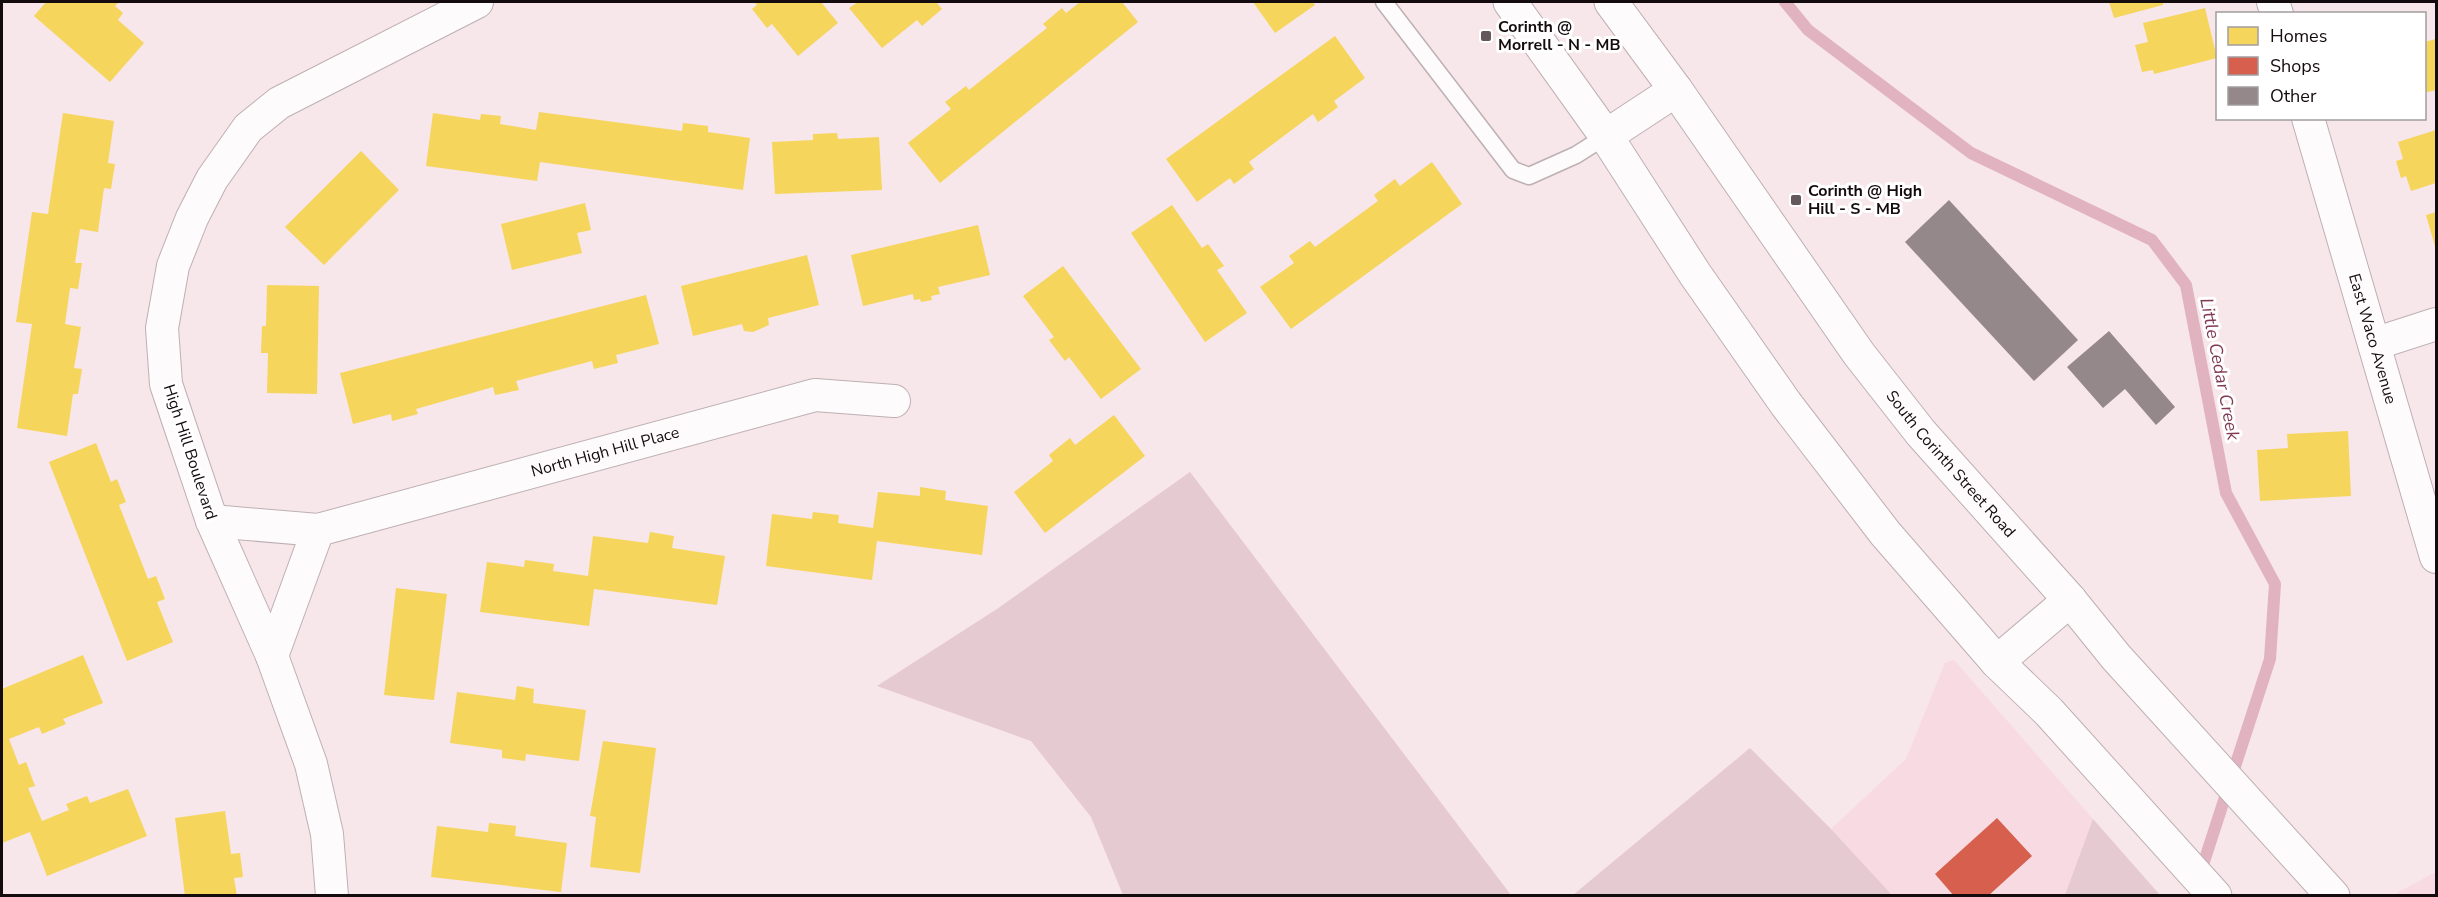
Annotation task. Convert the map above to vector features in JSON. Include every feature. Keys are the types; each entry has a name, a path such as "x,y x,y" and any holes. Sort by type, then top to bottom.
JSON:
{"main road":[{"path":"1510,2 1606,136 1695,274 1786,404 1885,533 1997,662 2049,711 2215,896"},
{"name":"South Corinth Street Road","path":"1611,2 1676,90 1859,354 1921,433 2070,600 2116,657 2332,894"},
{"path":"1606,136 1676,90"},
{"path":"1997,662 2070,600"}],"street":[{"name":"High Hill Boulevard","path":"332,896 327,834 311,764 272,656 212,520 166,384 162,328 173,266 192,218 212,179 248,128 279,103 401,38 477,2"},
{"name":"East Waco Avenue","path":"2309,120 2436,557"},
{"path":"2374,345 2436,324"},
{"name":"North High Hill Place","path":"212,520 318,530 815,396 894,401"},
{"path":"272,656 318,530"}],"lane":[{"path":"1384,2 1513,170 1528,176 1576,155 1606,136"}],"shaded area":[{"path":"1190,472 1511,895 1123,895 1091,817 1031,741 877,686 997,609"},
{"path":"1954,660 2093,819 2065,896 1892,895 1831,829 1906,759 1945,663"},
{"path":"1750,748 1831,829 1892,895 1573,895"},
{"path":"2093,819 2160,895 2065,895"},
{"path":"2436,872 2436,895 2399,895 2397,893"}],"building: Homes":[{"path":"46,2 119,2 115,6 123,13 118,20 144,43 110,82 34,16"},
{"path":"754,2 821,2 838,23 798,56 772,24 767,28 752,9 757,5"},
{"path":"858,2 938,2 942,9 922,26 917,20 882,48 849,8"},
{"path":"1080,2 1122,2 1138,22 940,183 908,143 951,109 945,102 966,86 969,90 1047,28 1043,24 1062,8 1066,13"},
{"path":"1253,2 1313,2 1315,5 1275,33"},
{"path":"2109,2 2163,2 2163,5 2114,18"},
{"path":"2205,8 2216,58 2154,74 2153,70 2142,72 2135,45 2148,42 2143,23"},
{"path":"1335,36 1365,78 1334,101 1338,107 1318,122 1313,114 1249,162 1254,169 1234,184 1230,178 1197,202 1166,159"},
{"path":"2436,39 2436,90 2426,92 2426,42"},
{"path":"539,112 682,131 683,123 708,126 708,132 750,138 743,190 540,162 537,181 426,166 433,113 480,120 481,114 501,116 500,124 536,130"},
{"path":"63,113 114,121 108,163 115,164 111,189 104,188 98,232 80,229 75,263 82,263 78,289 70,288 65,324 81,327 74,368 82,369 78,394 73,394 67,436 17,428 32,324 16,322 32,212 48,214"},
{"path":"2436,130 2436,183 2411,191 2406,176 2401,178 2396,161 2403,159 2398,142"},
{"path":"837,133 838,139 879,137 882,190 775,194 772,142 813,140 813,134"},
{"path":"361,151 399,190 324,265 285,227"},
{"path":"1432,162 1462,204 1291,329 1260,287 1294,263 1289,256 1310,241 1315,247 1378,201 1374,195 1395,179 1400,186"},
{"path":"585,203 591,230 577,233 582,253 512,270 501,224"},
{"path":"1172,205 1202,248 1208,244 1224,266 1217,270 1247,313 1205,342 1131,233"},
{"path":"2436,212 2436,250 2426,215"},
{"path":"978,225 990,275 938,287 940,294 931,296 932,300 921,302 920,299 914,300 913,294 863,306 851,255"},
{"path":"807,255 819,305 768,318 769,325 753,332 744,331 742,324 693,336 681,286"},
{"path":"1063,266 1141,369 1101,399 1069,357 1065,361 1049,340 1054,337 1023,296"},
{"path":"267,285 319,286 317,394 267,393 268,353 261,353 262,326 266,326"},
{"path":"646,295 659,344 616,355 618,363 594,369 592,361 516,381 519,390 495,395 493,387 416,409 418,414 392,421 391,414 353,424 340,373"},
{"path":"1114,415 1145,456 1045,533 1014,492 1053,461 1049,455 1070,438 1075,445"},
{"path":"2348,431 2351,496 2260,501 2257,450 2288,448 2287,434"},
{"path":"96,443 111,482 117,479 126,502 119,505 148,579 156,576 165,599 157,602 173,642 127,661 49,462"},
{"path":"920,487 946,491 945,500 988,506 982,555 877,541 872,580 766,566 772,514 812,519 813,512 839,515 838,523 873,528 878,492 920,496"},
{"path":"650,532 674,536 672,548 725,556 717,605 594,589 589,626 480,612 487,562 524,567 525,560 554,564 553,571 588,576 593,536 648,543"},
{"path":"396,588 447,594 434,700 384,695"},
{"path":"83,655 103,703 63,719 66,724 42,734 39,727 9,739 19,765 26,762 35,786 28,788 42,821 69,810 66,804 87,796 90,803 128,789 147,836 47,876 30,832 2,843 2,689"},
{"path":"517,686 534,689 533,703 586,710 579,761 526,754 525,761 502,758 502,750 450,743 457,692 515,700"},
{"path":"603,741 656,748 640,873 590,867 596,817 590,816"},
{"path":"225,811 231,854 240,853 243,877 234,878 237,896 185,896 175,818"},
{"path":"489,823 516,826 515,836 567,843 561,892 431,877 437,826 488,832"}],"building: Shops":[{"path":"1997,818 2032,856 1988,896 1954,896 1935,874"}],"building: Other":[{"path":"1949,200 2078,340 2034,381 1905,242"},
{"path":"2109,331 2175,407 2156,425 2125,389 2103,408 2067,367"}],"waterway":[{"name":"Little Cedar Creek","path":"1785,2 1808,30 1971,153 2152,240 2186,285 2226,493 2275,584 2270,659 2200,874"}],"place":[{"name":"Corinth @ Morrell - N - MB","path":"1486,36"},
{"name":"Corinth @ High Hill - S - MB","path":"1796,200"}]}
